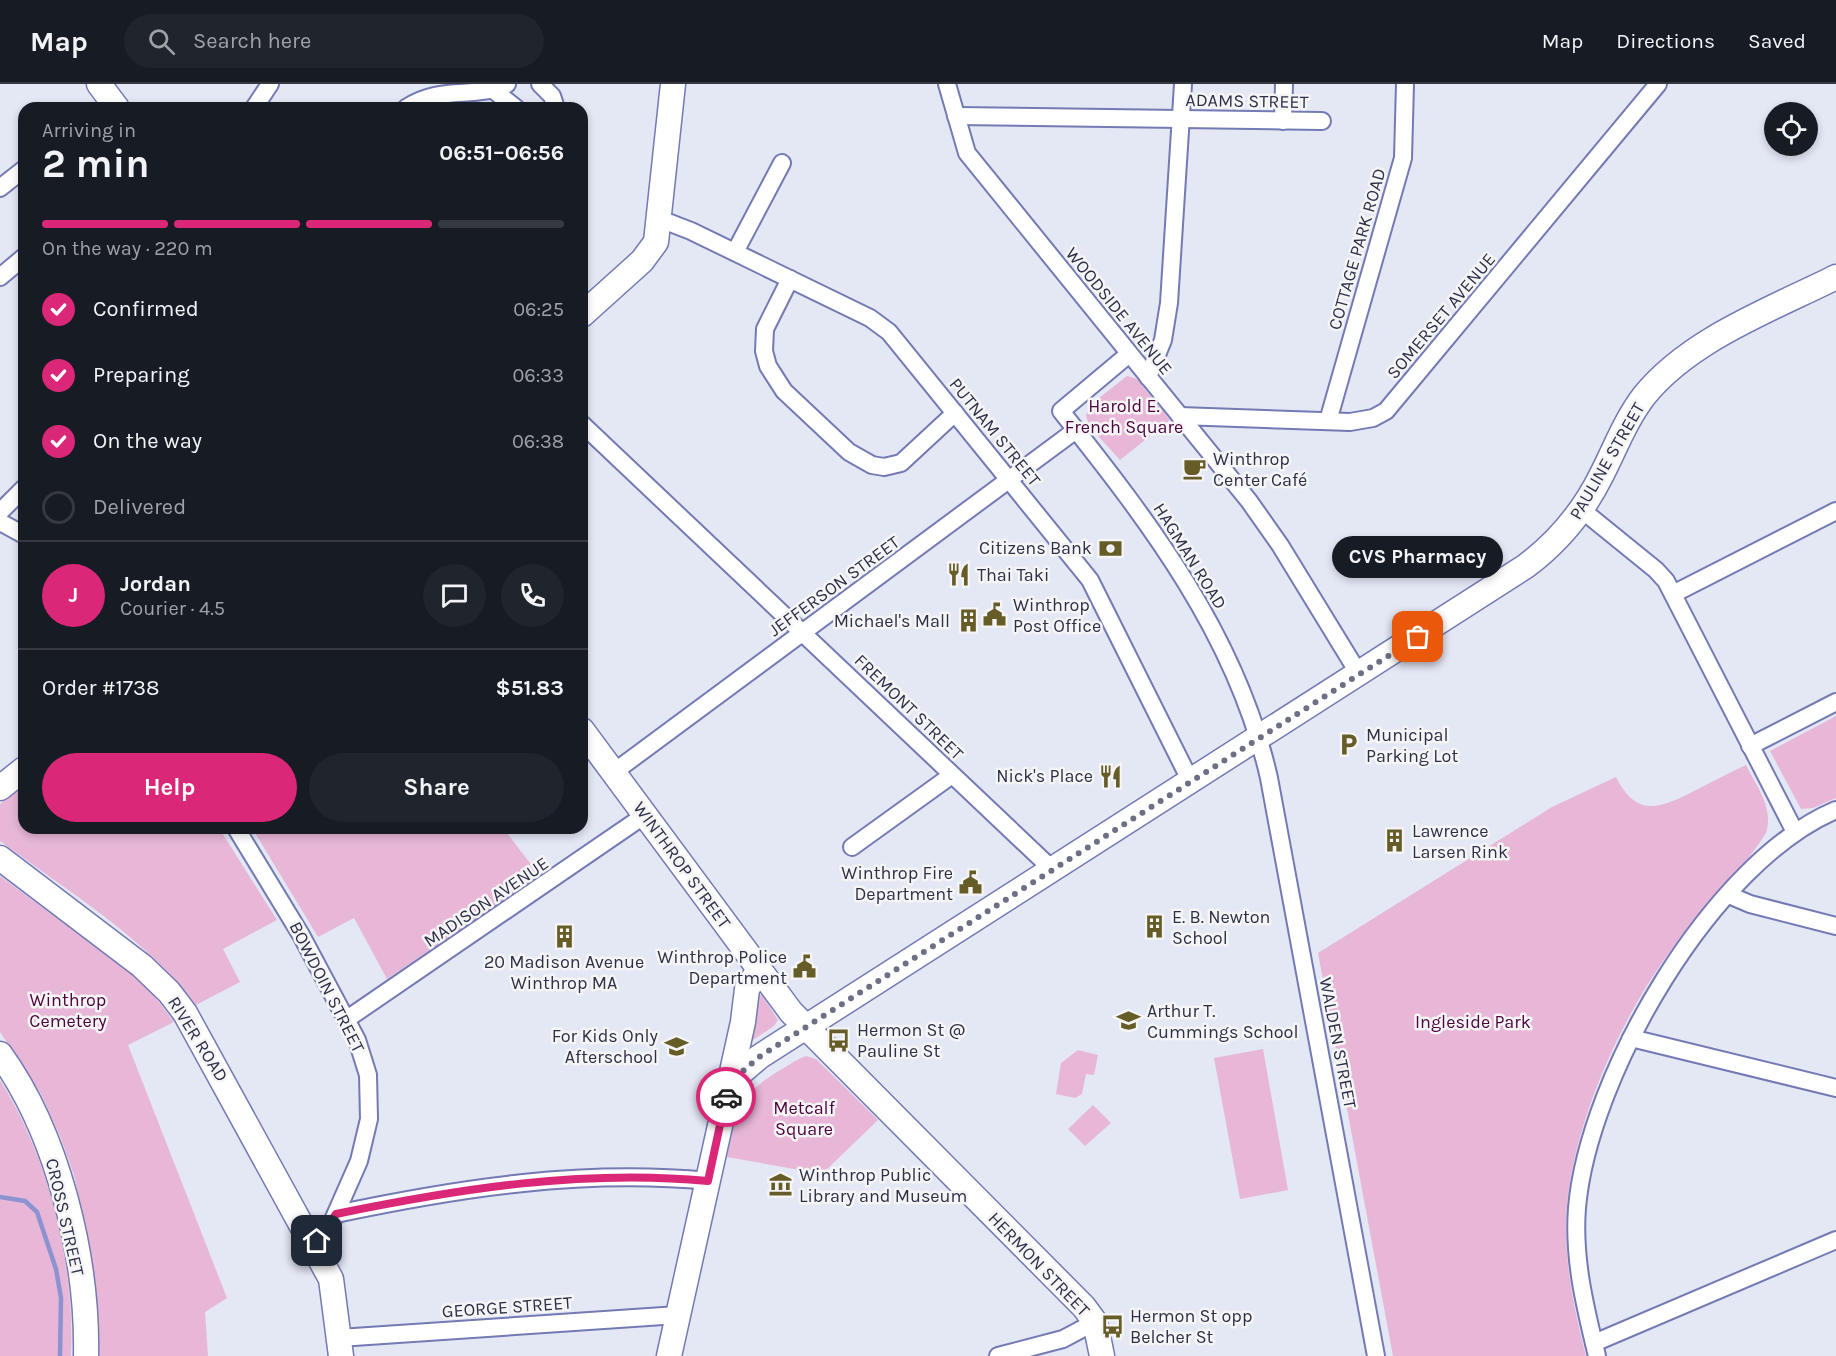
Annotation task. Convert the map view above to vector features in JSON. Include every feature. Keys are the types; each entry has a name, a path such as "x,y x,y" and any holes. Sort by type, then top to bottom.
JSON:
{"main road":[{"path":"588,309 650,252 658,237 673,84"},
{"name":"PAULINE STREET","path":"727,1094 735,1078 747,1066 1526,566 1557,540 1582,510 1630,416 1652,388 1671,369 1708,342 1836,277"},
{"name":"WINTHROP STREET","path":"588,738 759,969 806,1028"},
{"path":"0,788 18,774"},
{"name":"RIVER ROAD","path":"0,858 132,958 177,1001 206,1047 313,1244"},
{"path":"669,1356 727,1094 747,989 759,969"},
{"name":"HERMON STREET","path":"806,1028 1084,1307 1095,1322 1102,1356"},
{"name":"CROSS STREET","path":"0,1054 28,1099 59,1176 79,1270 85,1317 86,1356"},
{"path":"313,1244 334,1287 340,1347"}],"street":[{"path":"258,102 270,84"},
{"path":"540,84 552,96 554,102"},
{"name":"WOODSIDE AVENUE","path":"947,84 967,153 1270,529 1359,674"},
{"path":"1148,377 1163,340 1169,303 1183,84"},
{"path":"1283,121 1284,84"},
{"name":"COTTAGE PARK ROAD","path":"1328,421 1403,158 1405,84"},
{"name":"SOMERSET AVENUE","path":"1180,416 1328,421 1357,421 1373,418 1397,401 1658,84"},
{"path":"417,102 436,92 499,86 511,102"},
{"name":"ADAMS STREET","path":"956,116 1322,121"},
{"path":"735,252 782,163"},
{"path":"0,188 18,174"},
{"name":"PUTNAM STREET","path":"660,219 735,252 881,324 1094,586 1191,782"},
{"path":"0,277 18,262"},
{"path":"790,279 765,328 764,351 768,366 784,391 849,452 872,465 896,465 910,457 955,413"},
{"name":"HAGMAN ROAD","path":"1129,354 1061,411 1143,515 1173,560 1220,643 1246,701 1259,738"},
{"name":"FREMONT STREET","path":"588,430 1053,870"},
{"name":"JEFFERSON STREET","path":"614,772 1076,430"},
{"path":"0,512 18,494"},
{"path":"1582,510 1656,570 1673,594 1795,832"},
{"path":"1673,594 1836,511"},
{"path":"0,522 18,532"},
{"path":"1750,746 1836,702"},
{"name":"WALDEN STREET","path":"1259,738 1269,778 1376,1356"},
{"path":"852,847 952,775"},
{"path":"1836,810 1795,832 1762,858 1729,895 1667,973 1631,1038 1601,1109 1584,1166 1577,1205 1580,1273 1596,1350 1836,1240"},
{"name":"MADISON AVENUE","path":"346,1019 645,815"},
{"name":"BOWDOIN STREET","path":"240,834 287,909 346,1019 366,1066 370,1111 359,1161 336,1214 324,1233 313,1244"},
{"path":"1729,895 1750,904 1836,926"},
{"path":"1631,1038 1836,1088"},
{"path":"336,1214 461,1190 561,1179 637,1176 708,1181"},
{"name":"GEORGE STREET","path":"340,1347 678,1315"},
{"path":"998,1356 1064,1339 1095,1322"}],"green space":[{"name":"Harold E. French Square","path":"1127,376 1137,379 1170,420 1120,460 1089,426 1086,415 1094,402"},
{"path":"1836,716 1836,798 1813,808 1801,809 1770,751"},
{"name":"Ingleside Park","path":"1746,765 1766,806 1768,824 1766,833 1744,864 1669,953 1631,1012 1599,1081 1576,1152 1569,1188 1566,1239 1572,1289 1586,1356 1393,1356 1318,953 1552,807 1616,777 1632,799 1651,806 1672,801"},
{"path":"18,790 18,834 223,834 277,920 223,949 240,982 196,1005 176,980 129,936 0,841 0,804"},
{"path":"256,834 508,834 540,876 387,979 354,918 318,937"},
{"name":"Winthrop Cemetery","path":"0,876 131,973 152,993 174,1022 128,1045 227,1298 205,1312 208,1356 99,1356 94,1274 74,1175 41,1094 0,1032"},
{"path":"758,995 762,995 778,1020 774,1026 753,1040 750,1036"},
{"path":"1263,1049 1288,1190 1240,1199 1214,1058"},
{"path":"1078,1050 1098,1055 1094,1075 1086,1074 1082,1094 1075,1098 1056,1094 1061,1063"},
{"name":"Metcalf Square","path":"806,1056 816,1059 878,1120 822,1174 727,1157 736,1118 746,1098 764,1081"},
{"path":"0,1080 32,1143 55,1213 68,1285 71,1356 0,1356"},
{"path":"1093,1105 1111,1123 1085,1146 1068,1129"}],"waterway":[{"path":"0,1197 25,1201 37,1212 56,1269 61,1298 60,1356"}],"way so far":[{"path":"726,1097 735,1078 759,1057 1418,637"}],"place":[{"name":"Winthrop Center Café","path":"1195,469"},
{"name":"Citizens Bank","path":"1110,548"},
{"name":"Thai Taki","path":"959,575"},
{"name":"Winthrop Post Office","path":"995,615"},
{"name":"Michael's Mall","path":"968,621"},
{"name":"CVS Pharmacy","path":"1418,637"},
{"name":"Municipal Parking Lot","path":"1348,745"},
{"name":"Nick's Place","path":"1111,776"},
{"name":"Lawrence Larsen Rink","path":"1394,841"},
{"name":"Winthrop Fire Department","path":"971,883"},
{"name":"E. B. Newton School","path":"1154,927"},
{"name":"20 Madison Avenue Winthrop MA","path":"564,936"},
{"name":"Winthrop Police Department","path":"805,967"},
{"name":"Arthur T. Cummings School","path":"1129,1021"},
{"name":"Hermon St @ Pauline St","path":"839,1040"},
{"name":"For Kids Only Afterschool","path":"676,1046"},
{"name":"Winthrop Public Library and Museum","path":"781,1185"},
{"name":"Hermon St opp Belcher St","path":"1112,1326"}],"route":[{"path":"317,1241 336,1214 461,1190 548,1180 601,1177 637,1176 708,1181 726,1097"}]}
